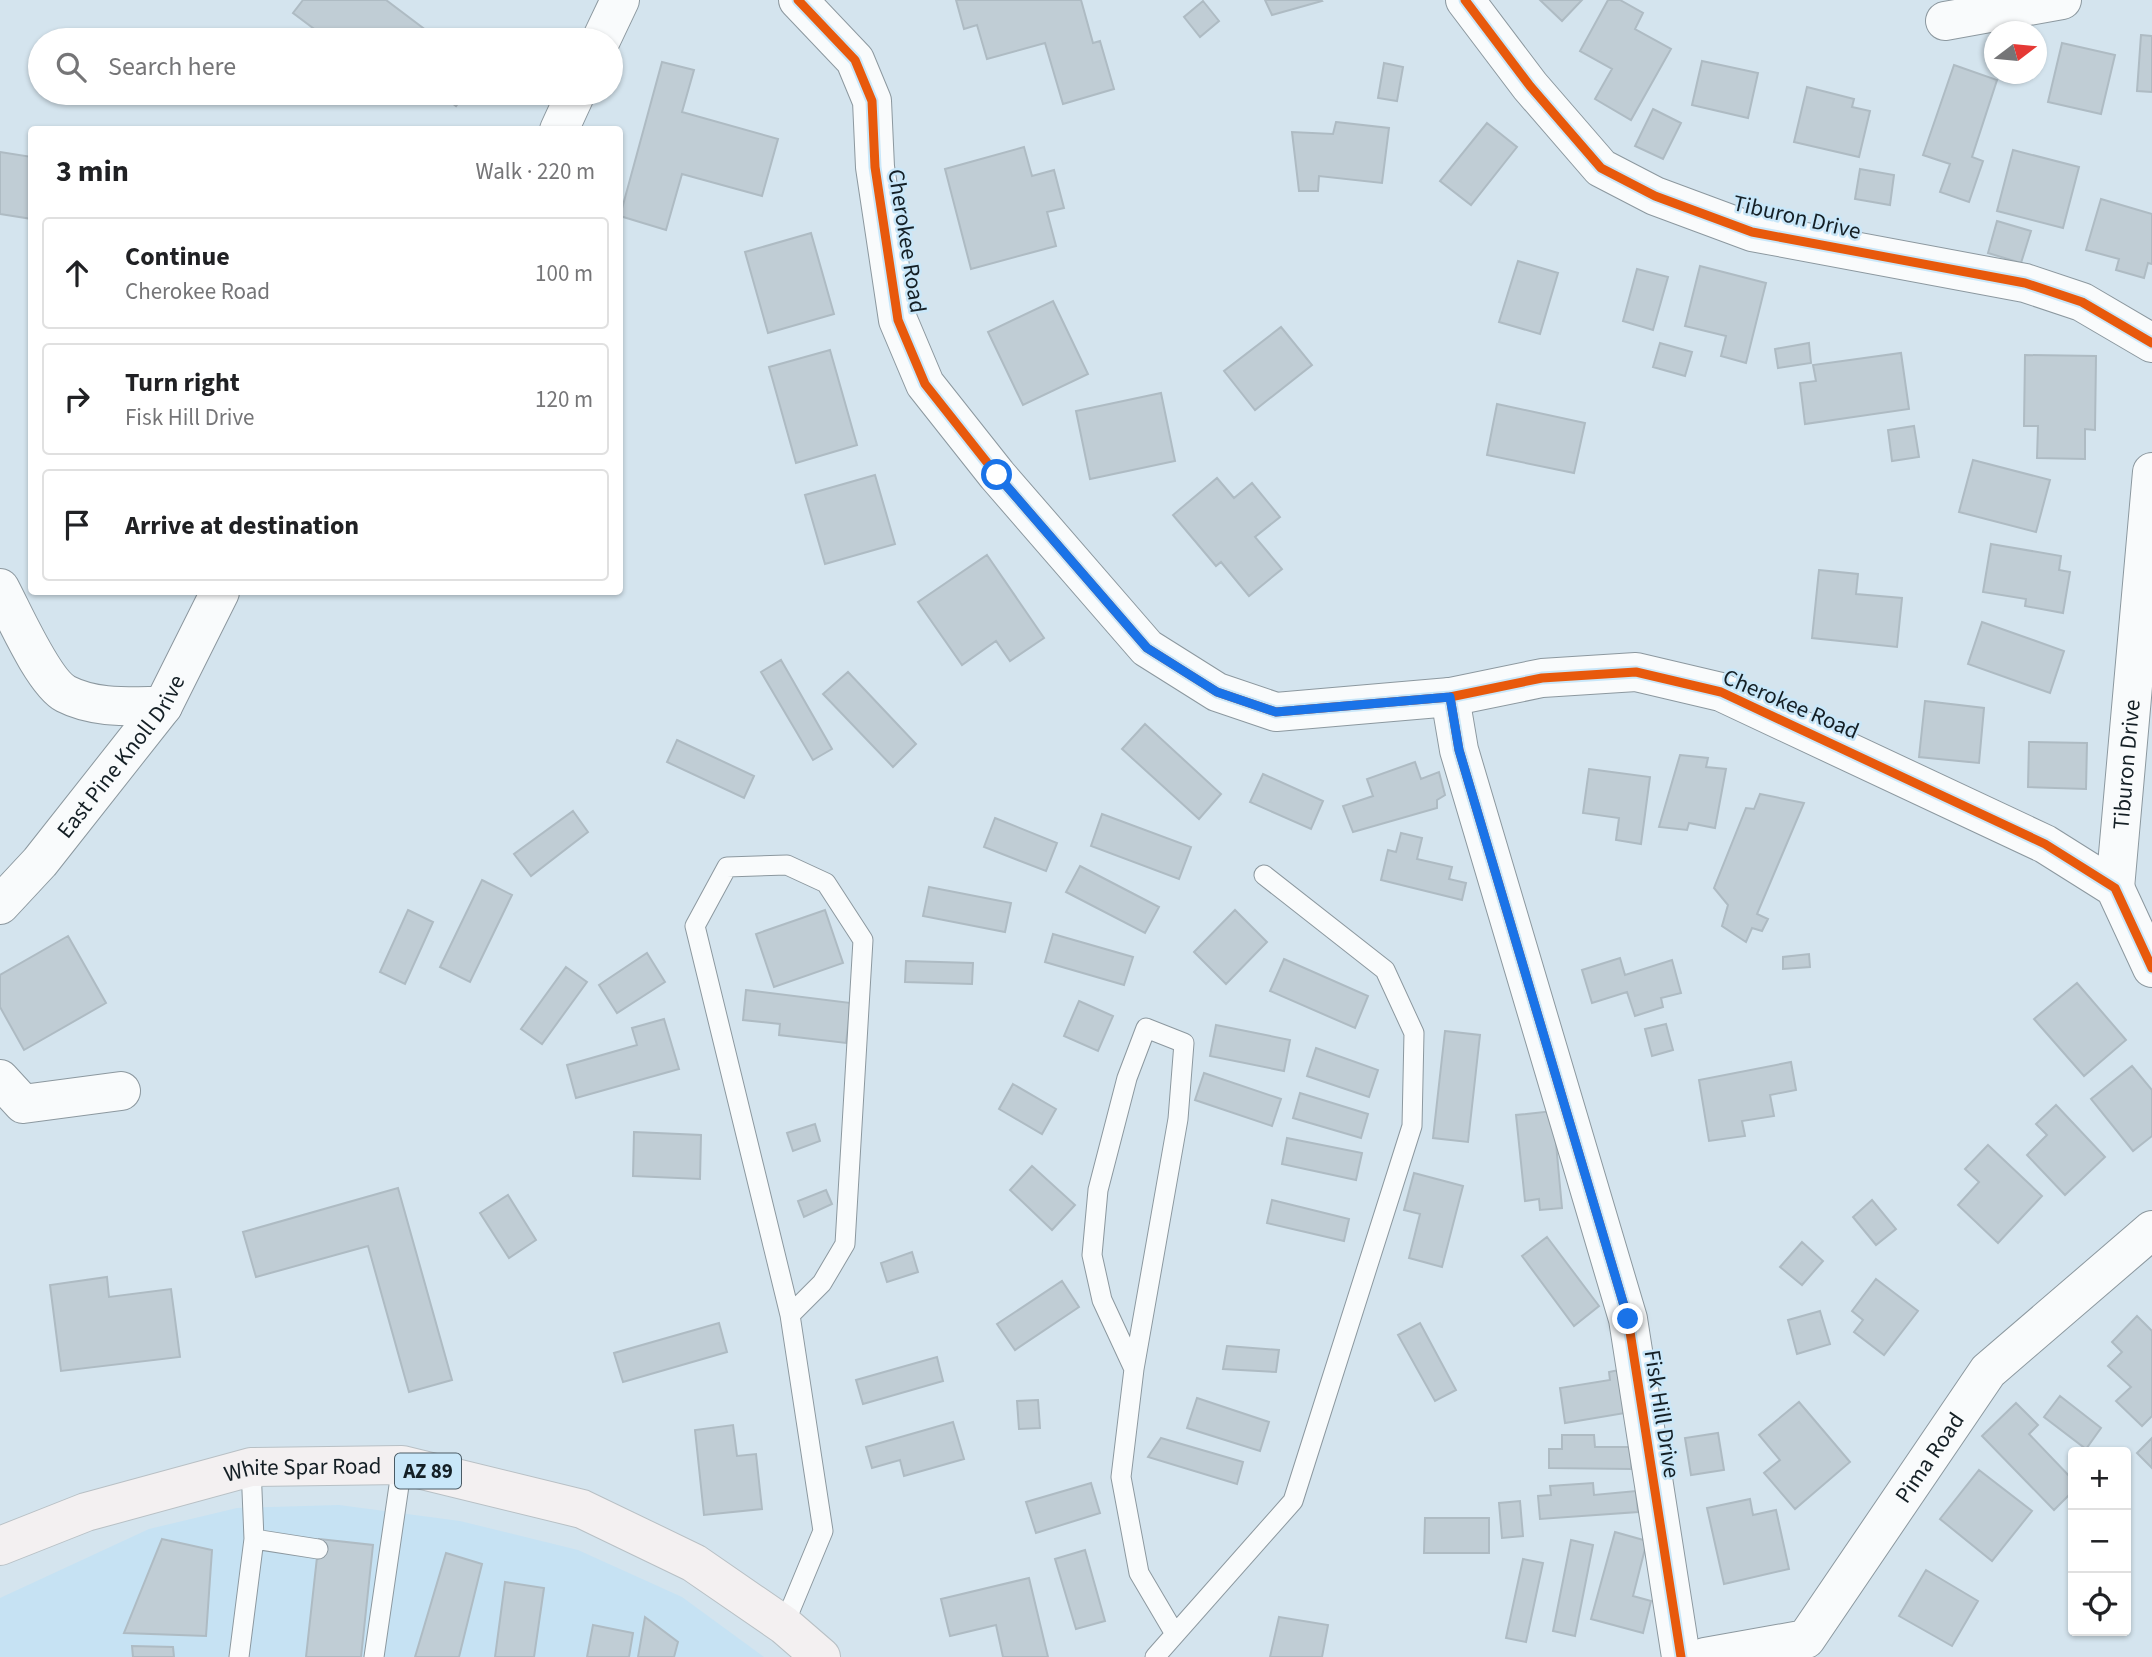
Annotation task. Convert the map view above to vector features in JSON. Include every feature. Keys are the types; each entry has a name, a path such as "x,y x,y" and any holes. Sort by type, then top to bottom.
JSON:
{"main road":[{"name":"White Spar Road","path":"0,1546 86,1512 251,1467 402,1465 582,1509 694,1563 784,1625 821,1657"}],"street":[{"path":"607,28 620,0"},
{"name":"Cherokee Road","path":"798,0 855,61 872,101 875,167 898,320 925,384 997,475 1147,648 1217,692 1276,712 1450,697 1542,678 1636,672 1721,692 2045,844 2115,888"},
{"name":"Tiburon Drive","path":"1465,0 1530,86 1601,168 1655,196 1752,232 2025,283 2082,302 2152,343"},
{"path":"1945,21 2062,0"},
{"path":"561,126 570,105"},
{"name":"Tiburon Drive","path":"2115,888 2152,472"},
{"path":"0,588 40,665 64,694 101,705 163,706"},
{"name":"East Pine Knoll Drive","path":"0,905 40,862 163,706 218,595"},
{"name":"Fisk Hill Drive","path":"1450,697 1459,750 1628,1319 1681,1657"},
{"path":"2115,888 2152,968"},
{"path":"0,1079 23,1104 121,1091"},
{"name":"Pima Road","path":"1705,1657 1806,1639 1988,1371 2152,1230"}],"lane":[{"path":"784,1625 823,1531 790,1315 695,926 727,867 787,865 826,883 863,940 845,1244 822,1283 790,1315"},
{"path":"1156,1657 1293,1500 1412,1126 1414,1033 1385,970 1264,875"},
{"path":"1134,1369 1102,1300 1092,1255 1098,1191 1127,1078 1146,1028 1184,1043 1178,1119 1134,1369 1121,1477 1139,1573 1175,1634"},
{"path":"374,1657 381,1558 402,1465"},
{"path":"239,1657 254,1539 251,1467"},
{"path":"254,1539 318,1549"}],"shaded area":[{"path":"339,1505 460,1521 578,1550 682,1597 764,1657 0,1657 0,1598 149,1529 237,1508"}],"building":[{"path":"303,0 386,0 423,28 313,28 293,13"},
{"path":"956,0 1081,0 1093,43 1100,41 1114,89 1063,104 1045,43 987,59 977,25 964,29"},
{"path":"1265,0 1321,0 1322,1 1272,15"},
{"path":"1540,0 1582,0 1562,21"},
{"path":"1608,0 1620,0 1643,13 1635,29 1671,49 1631,120 1595,99 1612,69 1580,51"},
{"path":"1203,1 1219,21 1200,37 1184,17"},
{"path":"2141,35 2152,36 2152,92 2137,91"},
{"path":"2062,43 2115,55 2101,114 2048,102"},
{"path":"1702,61 1758,73 1748,118 1692,105"},
{"path":"662,62 694,70 682,112 778,139 762,196 682,174 666,230 623,217 623,205"},
{"path":"1384,63 1403,67 1397,101 1378,98"},
{"path":"1954,65 1984,75 1984,84 1996,84 1972,157 1983,161 1969,202 1940,192 1950,164 1923,155"},
{"path":"1807,87 1854,99 1852,107 1870,111 1859,157 1794,142"},
{"path":"1653,109 1681,123 1663,159 1635,146"},
{"path":"1336,122 1389,128 1382,183 1319,176 1318,191 1299,191 1292,132 1333,134"},
{"path":"1487,123 1517,147 1471,205 1440,181"},
{"path":"1024,147 1032,176 1054,170 1064,208 1047,212 1056,246 971,269 945,169"},
{"path":"2013,150 2079,167 2063,228 1997,211"},
{"path":"0,152 28,156 28,218 0,214"},
{"path":"1860,169 1894,175 1890,205 1855,199"},
{"path":"2101,199 2152,214 2152,264 2148,263 2144,278 2116,270 2119,259 2086,250"},
{"path":"1997,221 2031,231 2021,263 1988,253"},
{"path":"811,233 834,314 768,333 745,252"},
{"path":"1518,261 1558,273 1540,334 1499,322"},
{"path":"1700,266 1766,283 1746,363 1721,356 1726,336 1685,326"},
{"path":"1637,269 1668,277 1653,330 1623,321"},
{"path":"1053,301 1088,374 1023,405 988,332"},
{"path":"1281,327 1312,365 1255,410 1224,371"},
{"path":"1660,343 1692,352 1685,376 1653,367"},
{"path":"1809,343 1811,363 1778,368 1775,349"},
{"path":"830,350 857,445 796,463 769,367"},
{"path":"1901,353 1909,409 1805,424 1800,383 1816,381 1813,365"},
{"path":"2025,355 2096,356 2095,430 2085,429 2085,459 2037,458 2038,426 2024,426"},
{"path":"1161,393 1175,461 1090,479 1076,411"},
{"path":"1497,404 1585,423 1574,473 1487,455"},
{"path":"1914,426 1919,457 1892,461 1888,430"},
{"path":"1973,460 2050,480 2036,532 1959,512"},
{"path":"875,475 895,544 825,564 805,495"},
{"path":"1217,478 1234,498 1252,483 1280,517 1255,537 1282,569 1249,596 1221,562 1216,566 1173,515"},
{"path":"1991,544 2061,556 2059,570 2070,572 2063,613 2025,606 2026,599 1983,592"},
{"path":"987,555 1044,638 1010,661 996,641 962,665 918,602"},
{"path":"1819,570 1858,574 1856,594 1902,598 1897,647 1812,638"},
{"path":"1982,622 2064,651 2050,693 1968,664"},
{"path":"781,660 832,749 813,760 761,672"},
{"path":"848,672 916,744 893,767 823,694"},
{"path":"1925,701 1984,708 1979,763 1919,757"},
{"path":"1145,724 1221,794 1199,819 1122,749"},
{"path":"677,740 754,776 744,798 667,762"},
{"path":"2029,742 2087,743 2086,789 2028,787"},
{"path":"1680,755 1708,758 1706,767 1726,769 1715,828 1689,823 1687,830 1659,827"},
{"path":"1415,762 1421,779 1439,772 1445,795 1437,800 1437,808 1353,832 1343,806 1373,796 1367,779"},
{"path":"1589,769 1650,777 1641,844 1616,840 1619,818 1583,813"},
{"path":"1263,774 1323,801 1311,829 1250,802"},
{"path":"1760,794 1804,803 1757,914 1768,919 1762,931 1752,928 1746,942 1722,926 1728,905 1714,888 1746,808 1754,809"},
{"path":"573,811 588,832 531,876 514,854"},
{"path":"1102,814 1191,847 1179,879 1091,846"},
{"path":"995,818 1057,843 1046,871 984,847"},
{"path":"1401,833 1422,838 1417,859 1452,867 1449,879 1466,883 1462,900 1381,880 1388,850 1396,852"},
{"path":"1080,866 1159,907 1145,933 1066,892"},
{"path":"482,880 512,895 470,982 440,967"},
{"path":"929,887 1011,903 1005,932 923,916"},
{"path":"408,910 433,922 405,984 380,972"},
{"path":"825,910 843,963 774,987 756,934"},
{"path":"1235,910 1267,942 1226,984 1194,952"},
{"path":"1053,934 1133,957 1124,985 1045,962"},
{"path":"68,936 106,1003 24,1050 0,1007 0,975"},
{"path":"647,953 665,982 617,1013 599,985"},
{"path":"1809,954 1810,967 1783,969 1783,957"},
{"path":"1620,958 1625,975 1672,960 1681,993 1661,998 1663,1007 1635,1016 1627,992 1592,1003 1582,970"},
{"path":"1284,959 1368,996 1355,1028 1270,991"},
{"path":"906,961 973,963 972,984 905,982"},
{"path":"566,967 587,982 542,1044 521,1029"},
{"path":"2077,983 2126,1040 2084,1076 2034,1019"},
{"path":"746,990 851,1003 846,1043 779,1035 780,1024 743,1020"},
{"path":"1079,1001 1113,1016 1098,1051 1064,1036"},
{"path":"664,1019 679,1069 576,1098 567,1065 637,1045 632,1028"},
{"path":"1666,1024 1673,1050 1652,1056 1645,1029"},
{"path":"1216,1025 1290,1040 1284,1071 1210,1056"},
{"path":"1445,1031 1480,1035 1468,1142 1433,1138"},
{"path":"1316,1048 1378,1070 1369,1097 1307,1076"},
{"path":"1791,1062 1796,1090 1770,1095 1774,1116 1742,1121 1745,1136 1709,1141 1699,1080"},
{"path":"2132,1066 2152,1090 2152,1136 2133,1151 2091,1099"},
{"path":"1204,1073 1281,1099 1272,1126 1195,1100"},
{"path":"1013,1084 1056,1109 1042,1134 999,1109"},
{"path":"1300,1093 1368,1114 1361,1138 1293,1118"},
{"path":"2056,1105 2105,1157 2065,1195 2027,1155 2047,1135 2036,1124"},
{"path":"1553,1111 1562,1208 1540,1210 1539,1199 1525,1201 1516,1115"},
{"path":"815,1124 820,1141 793,1151 787,1133"},
{"path":"634,1132 701,1135 700,1179 633,1176"},
{"path":"1287,1138 1362,1153 1356,1180 1282,1164"},
{"path":"1988,1145 2042,1196 1998,1243 1958,1205 1979,1182 1965,1169"},
{"path":"1032,1166 1075,1205 1052,1230 1010,1190"},
{"path":"1414,1173 1463,1186 1442,1267 1409,1258 1420,1214 1404,1210"},
{"path":"398,1188 452,1380 409,1392 368,1246 256,1277 243,1232"},
{"path":"826,1190 832,1204 804,1217 798,1201"},
{"path":"508,1195 536,1240 509,1258 480,1213"},
{"path":"1272,1200 1349,1219 1344,1241 1267,1223"},
{"path":"1872,1200 1896,1229 1876,1245 1853,1217"},
{"path":"1547,1237 1599,1306 1574,1326 1522,1256"},
{"path":"1802,1242 1823,1261 1802,1285 1780,1267"},
{"path":"912,1252 918,1272 887,1282 881,1263"},
{"path":"107,1277 109,1297 171,1289 180,1357 61,1371 50,1285"},
{"path":"1876,1279 1918,1311 1884,1355 1854,1332 1863,1320 1852,1311"},
{"path":"1062,1281 1079,1307 1015,1350 997,1324"},
{"path":"1820,1311 1830,1344 1797,1354 1788,1320"},
{"path":"2137,1316 2152,1331 2152,1416 2142,1426 2116,1401 2131,1387 2108,1366 2122,1352 2112,1342"},
{"path":"719,1323 727,1352 623,1382 614,1353"},
{"path":"1420,1323 1456,1390 1435,1401 1398,1335"},
{"path":"1227,1346 1279,1350 1276,1372 1223,1369"},
{"path":"937,1357 943,1381 863,1404 856,1380"},
{"path":"1624,1369 1631,1412 1565,1423 1560,1388 1610,1380 1609,1372"},
{"path":"2060,1396 2101,1428 2087,1447 2083,1447 2044,1417"},
{"path":"1197,1398 1269,1422 1260,1451 1187,1428"},
{"path":"1038,1400 1040,1428 1019,1429 1017,1401"},
{"path":"1799,1402 1850,1462 1795,1509 1764,1473 1780,1460 1759,1435"},
{"path":"2016,1403 2038,1425 2029,1434 2068,1475 2068,1496 2054,1510 1982,1436"},
{"path":"953,1422 964,1459 904,1476 900,1460 872,1468 866,1447"},
{"path":"733,1425 737,1456 756,1454 762,1509 704,1515 695,1430"},
{"path":"1718,1433 1724,1470 1691,1475 1685,1438"},
{"path":"1562,1435 1594,1435 1595,1447 1631,1447 1631,1469 1549,1468 1549,1449 1562,1449"},
{"path":"1161,1438 1243,1462 1237,1484 1148,1457"},
{"path":"2152,1438 2152,1468 2137,1453"},
{"path":"1979,1470 2032,1511 1992,1561 1940,1519"},
{"path":"1091,1483 1100,1513 1036,1533 1026,1502"},
{"path":"1593,1483 1594,1495 1636,1491 1638,1512 1540,1519 1538,1496 1551,1495 1550,1486"},
{"path":"1750,1499 1753,1515 1776,1510 1789,1569 1724,1584 1707,1508"},
{"path":"1520,1501 1523,1536 1502,1538 1499,1503"},
{"path":"1425,1518 1489,1518 1489,1553 1424,1553"},
{"path":"1615,1532 1647,1541 1633,1596 1651,1601 1643,1633 1591,1619"},
{"path":"162,1539 212,1550 206,1636 124,1633"},
{"path":"319,1539 373,1545 361,1657 306,1657"},
{"path":"1571,1540 1593,1545 1575,1636 1553,1631"},
{"path":"1085,1550 1105,1621 1076,1629 1055,1559"},
{"path":"446,1553 482,1564 459,1657 415,1657"},
{"path":"1523,1559 1543,1563 1526,1642 1506,1638"},
{"path":"1926,1570 1978,1601 1952,1646 1899,1616"},
{"path":"1029,1578 1048,1657 1003,1657 996,1625 950,1636 941,1599"},
{"path":"505,1582 544,1588 534,1657 495,1657"},
{"path":"645,1617 678,1642 674,1657 638,1657"},
{"path":"1279,1617 1328,1625 1322,1657 1270,1657"},
{"path":"593,1625 633,1633 629,1657 587,1657"},
{"path":"132,1646 173,1647 174,1657 133,1657"}],"cycle path":[{"path":"798,0 855,60 872,101 875,167 898,320 925,384 997,475 1147,648 1217,692 1276,712 1450,697 1542,678 1636,672 1721,692 2045,844 2115,888 2152,968"},
{"path":"1465,0 1530,86 1601,168 1655,196 1752,232 2025,283 2082,302 2152,343"},
{"path":"1450,697 1459,750 1628,1319 1681,1657"}],"route":[{"path":"997,475 1147,648 1217,692 1276,712 1450,697 1459,750 1628,1319"}]}
